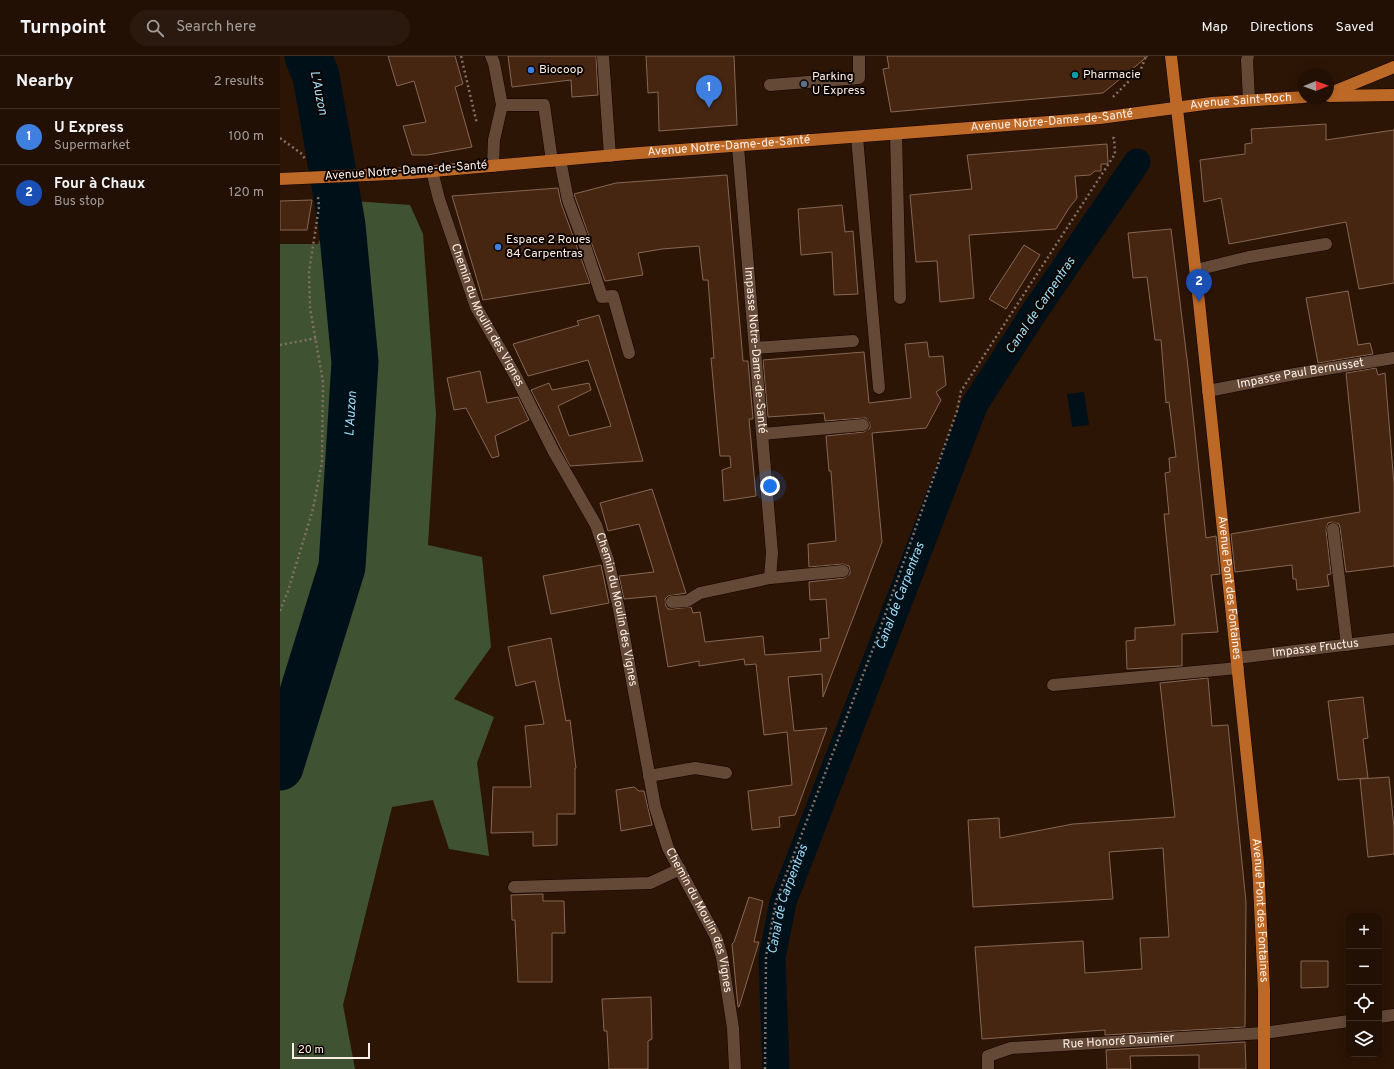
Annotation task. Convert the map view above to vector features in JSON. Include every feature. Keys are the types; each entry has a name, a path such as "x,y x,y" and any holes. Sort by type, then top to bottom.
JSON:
{"main road":[{"name":"Avenue Pont des Fontaines","path":"1171,56 1196,270 1258,863 1264,990 1264,1069"},
{"path":"1334,92 1394,67"},
{"path":"1334,95 1394,95"},
{"name":"Avenue Saint-Roch","path":"1178,107 1249,100 1298,97"},
{"name":"Avenue Notre-Dame-de-Santé","path":"280,179 411,173 1100,118 1178,107"}],"street":[{"path":"491,56 494,63 502,105 494,140 493,166"},
{"path":"603,56 610,156"},
{"path":"770,85 859,78 858,56"},
{"path":"1248,56 1249,100"},
{"path":"502,105 544,105 556,161 568,200 602,296 613,296 629,353"},
{"path":"896,134 900,298"},
{"path":"857,137 858,164 878,388"},
{"name":"Impasse Notre-Dame-de-Santé","path":"738,147 772,553 770,578"},
{"name":"Chemin du Moulin des Vignes","path":"432,171 439,199 476,307 515,375 554,452 596,525 608,560 619,609 655,807 668,848 716,937 722,957 733,1028 735,1069"},
{"path":"1196,270 1249,257 1326,244"},
{"path":"755,348 853,341"},
{"name":"Impasse Paul Bernusset","path":"1208,391 1295,374 1394,358"},
{"path":"762,434 863,425"},
{"path":"1333,529 1347,645"},
{"path":"672,602 687,602 700,593 770,578 843,571"},
{"name":"Impasse Fructus","path":"1053,685 1237,663 1394,639"},
{"path":"649,776 695,768 726,773"},
{"path":"514,887 650,883 680,869"},
{"path":"1382,1017 1394,1015"},
{"path":"1264,1033 1346,1021"},
{"name":"Rue Honoré Daumier","path":"988,1069 988,1056 1011,1048 1264,1033"}],"path":[{"path":"461,56 478,128"},
{"path":"765,1069 766,956 776,901 874,646 957,411 961,391 1115,154 1114,138 1102,138 1098,101 1112,97 1141,69 1146,56"},
{"path":"280,138 302,154 306,160"},
{"path":"280,612 314,509 322,462 323,382 310,308 309,272 319,207 318,193"},
{"path":"280,345 316,338"}],"green space":[{"path":"339,200 410,205 423,234 436,414 428,545 482,557 491,647 454,699 494,717 477,763 489,856 449,849 433,800 392,807 343,1005 355,1069 280,1069 280,244 318,244"}],"shaded area":[{"path":"1084,392 1089,425 1072,427 1067,394"}],"building":[{"path":"388,56 455,56 463,84 455,87 472,147 427,155 412,155 403,126 426,122 414,81 397,86"},
{"path":"508,56 596,56 598,95 572,97 571,80 512,87"},
{"path":"646,56 734,56 737,125 659,131 658,92 648,93"},
{"path":"887,56 1148,56 1103,93 891,112 883,69 889,68"},
{"path":"1326,124 1326,140 1394,130 1394,283 1359,289 1346,222 1229,244 1221,198 1204,202 1200,160 1245,154 1245,144 1252,143 1251,129"},
{"path":"1107,144 1108,164 1101,164 1101,171 1095,171 1090,175 1075,176 1077,198 1056,229 969,235 974,298 940,302 937,261 916,262 910,195 972,189 967,155"},
{"path":"727,175 743,361 748,361 753,419 749,419 756,496 724,501 722,470 731,467 730,456 720,456 711,358 714,358 708,280 703,280 699,246 662,249 638,253 643,275 605,281 574,194 616,183"},
{"path":"558,188 561,203 590,283 483,300 452,196"},
{"path":"312,200 307,230 280,230 280,201"},
{"path":"842,205 845,232 853,231 858,294 834,295 832,252 801,255 798,209"},
{"path":"1171,229 1188,367 1206,538 1216,536 1220,574 1211,575 1218,632 1182,634 1182,666 1127,669 1126,641 1135,640 1135,628 1175,625 1164,514 1169,514 1165,473 1170,472 1169,458 1176,457 1169,402 1166,403 1161,340 1155,340 1147,277 1133,278 1128,233"},
{"path":"1024,245 1040,255 1006,309 989,299"},
{"path":"1348,291 1358,345 1370,343 1373,354 1318,363 1306,298"},
{"path":"599,315 643,461 570,466 531,390 549,383 552,390 589,383 591,390 558,406 569,436 611,426 588,360 528,376 513,344 579,325 577,321"},
{"path":"927,342 929,357 943,356 946,385 936,392 941,400 926,428 872,433 882,542 823,697 822,674 788,677 794,731 827,728 795,815 779,817 780,827 752,830 748,791 792,785 787,732 764,735 756,664 745,665 744,659 699,666 699,661 668,667 656,596 624,599 619,576 654,572 639,524 608,531 600,503 652,489 686,593 668,596 665,599 666,606 668,609 691,607 693,613 700,612 705,642 763,636 765,655 821,651 820,639 829,638 826,599 810,600 809,582 844,578 850,574 849,566 843,564 809,567 808,544 836,541 831,471 829,471 826,436 864,432 870,428 870,424 866,418 825,421 824,413 768,417 763,360 864,352 869,403 911,398 905,344"},
{"path":"1376,368 1378,375 1385,373 1394,484 1394,566 1346,572 1339,524 1332,522 1328,523 1326,530 1331,574 1327,575 1329,586 1297,590 1296,579 1293,579 1292,565 1235,572 1231,534 1360,512 1346,373"},
{"path":"480,371 487,403 518,397 529,420 495,436 499,456 492,458 466,408 454,410 447,378"},
{"path":"601,565 609,603 551,614 543,576"},
{"path":"551,638 566,721 570,720 576,768 575,814 557,814 557,845 533,846 533,832 491,833 493,787 531,787 525,726 544,724 535,681 516,686 508,647"},
{"path":"1208,678 1212,726 1228,725 1246,902 1245,1027 1105,1035 1105,1030 982,1039 975,947 1083,941 1085,973 1142,969 1140,938 1169,937 1163,848 1109,852 1113,899 973,907 968,820 999,818 1000,838 1073,824 1175,817 1160,683"},
{"path":"1363,697 1368,738 1363,739 1368,778 1338,780 1328,701"},
{"path":"1389,777 1394,828 1394,854 1368,857 1360,779"},
{"path":"634,787 639,791 644,791 652,825 621,831 616,790"},
{"path":"543,894 543,901 564,901 565,933 552,933 552,982 518,982 515,920 512,920 511,895"},
{"path":"749,897 763,901 754,942 759,942 738,1007 732,944 734,942"},
{"path":"1301,961 1328,961 1328,987 1301,988"},
{"path":"651,997 652,1039 648,1041 648,1069 609,1069 607,1031 604,1031 602,999"},
{"path":"1245,1042 1246,1069 1199,1069 1199,1055 1130,1056 1131,1069 1107,1069 1106,1050"}],"waterway":[{"name":"L'Auzon","path":"280,767 342,567 355,362 342,225 316,76 308,56"},
{"name":"Canal de Carpentras","path":"776,1069 772,958 783,902 975,404 1035,311 1137,162"}],"place":[{"name":"Biocoop","path":"531,70"},
{"name":"Pharmacie","path":"1075,75"},
{"name":"Parking U Express","path":"804,84"},
{"name":"U Express","path":"709,108"},
{"name":"Espace 2 Roues 84 Carpentras","path":"498,247"},
{"name":"Four à Chaux","path":"1199,302"}]}
